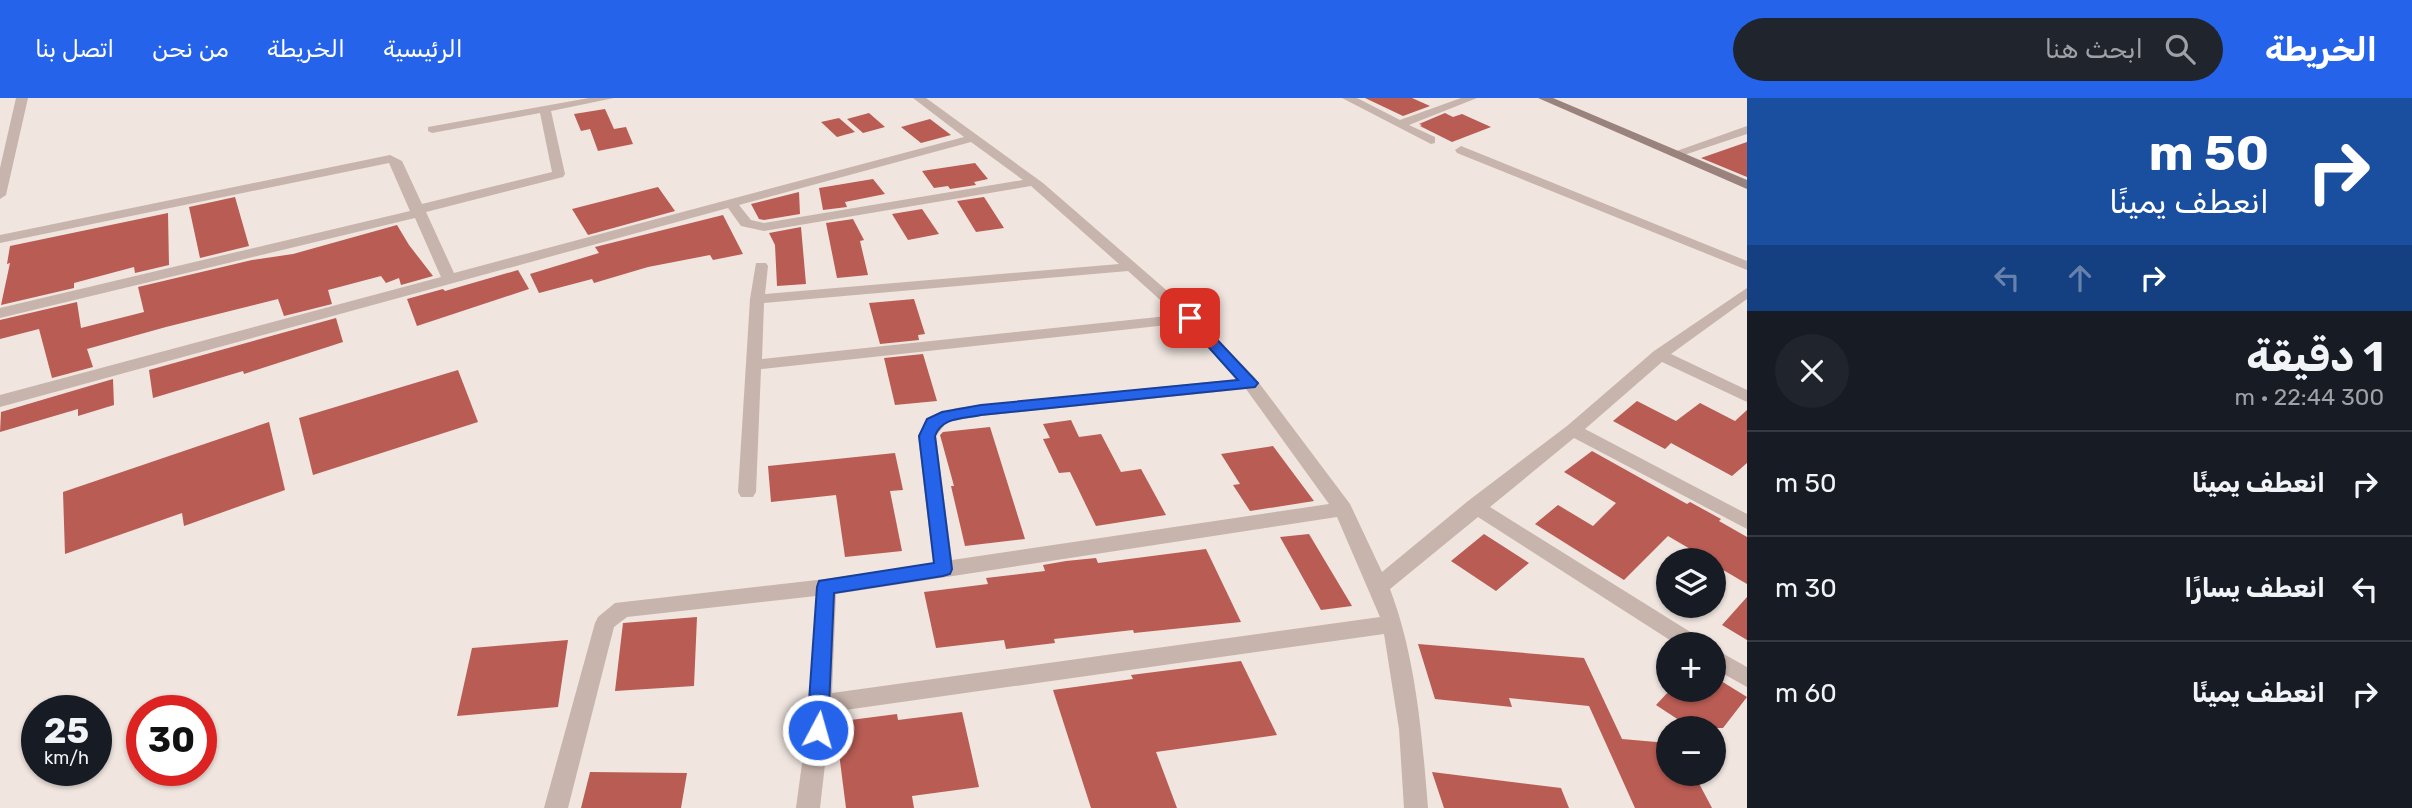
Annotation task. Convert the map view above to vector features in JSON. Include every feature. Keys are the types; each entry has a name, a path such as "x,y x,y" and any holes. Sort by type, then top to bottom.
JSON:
{"street":[{"path":"0,195 22,98"},
{"path":"432,129 608,98"},
{"path":"919,98 1033,181 1190,318 1250,383 1343,509 1379,586 1393,624 1410,729 1416,808"},
{"path":"1348,98 1431,140"},
{"path":"1400,124 1471,98"},
{"path":"1544,98 1747,185"},
{"path":"0,313 417,212 559,174 545,109"},
{"path":"1677,153 1747,130"},
{"path":"0,401 972,138"},
{"path":"1461,150 1747,266"},
{"path":"0,240 390,159 396,161 450,280"},
{"path":"731,204 746,223 764,227 1033,181"},
{"path":"747,492 761,266"},
{"path":"757,299 1129,267"},
{"path":"1379,586 1475,506 1573,430 1660,355 1747,292"},
{"path":"753,365 1190,318"},
{"path":"1660,355 1747,397"},
{"path":"943,569 927,436 932,423 942,417 981,410 1250,383"},
{"path":"1573,430 1747,522"},
{"path":"1475,506 1674,632"},
{"path":"556,808 606,623 612,615 629,608 826,587 1343,509"},
{"path":"808,808 821,704 826,587"},
{"path":"821,704 1393,624"},
{"path":"1726,665 1747,678"}],"building":[{"path":"1365,98 1412,98 1430,106 1403,116"},
{"path":"605,109 614,129 626,127 633,144 598,151 590,129 581,131 574,114"},
{"path":"869,113 885,127 863,133 847,119"},
{"path":"1445,113 1453,117 1462,114 1491,127 1452,142 1419,124"},
{"path":"839,118 855,132 837,137 821,122"},
{"path":"930,119 951,135 921,143 901,127"},
{"path":"1747,142 1747,177 1701,158"},
{"path":"975,163 988,179 974,182 976,185 950,189 948,186 934,188 922,171"},
{"path":"873,179 885,194 845,202 847,207 823,210 819,188"},
{"path":"658,187 675,211 588,235 572,209"},
{"path":"799,192 800,214 759,219 751,204"},
{"path":"235,197 249,246 200,258 189,207"},
{"path":"984,197 1004,228 976,232 957,201"},
{"path":"922,209 939,234 908,240 892,214"},
{"path":"168,213 169,265 135,273 134,267 74,283 74,288 1,305 10,263 7,264 10,246"},
{"path":"723,215 743,254 713,260 710,255 648,267 594,283 592,279 539,293 530,274 599,253 595,247"},
{"path":"853,219 864,240 860,241 868,275 837,278 826,223"},
{"path":"397,225 433,276 401,285 399,278 386,283 381,276 328,290 332,304 284,316 278,299 166,327 87,349 93,367 52,378 39,329 0,339 0,320 77,302 81,328 144,312 138,287 252,260 293,254"},
{"path":"801,227 806,284 777,286 775,245 769,233"},
{"path":"518,270 529,289 417,326 407,299"},
{"path":"914,299 925,334 918,335 919,340 880,344 869,303"},
{"path":"336,318 343,342 244,374 243,371 153,398 149,370"},
{"path":"923,354 937,401 895,405 884,358"},
{"path":"458,370 478,422 313,475 299,418"},
{"path":"113,379 114,405 78,416 78,409 0,432 1,412"},
{"path":"1637,401 1676,421 1700,403 1735,421 1747,410 1747,463 1732,476 1671,443 1665,449 1613,421"},
{"path":"1071,420 1079,437 1101,434 1121,472 1141,469 1166,515 1096,526 1070,472 1059,473 1043,439 1050,438 1043,424"},
{"path":"269,422 285,490 184,526 182,513 65,554 63,492"},
{"path":"990,427 1025,539 965,546 951,486 954,486 940,435 943,432"},
{"path":"1273,446 1314,501 1250,511 1233,485 1240,484 1221,454"},
{"path":"1592,451 1687,504 1690,502 1721,519 1719,521 1747,537 1747,584 1726,572 1726,548 1688,548 1668,536 1624,580 1535,524 1558,505 1593,526 1616,503 1564,472"},
{"path":"895,453 903,490 890,491 902,551 845,557 836,495 771,502 768,466"},
{"path":"1309,534 1352,606 1321,610 1280,537"},
{"path":"1484,534 1529,563 1496,591 1451,561"},
{"path":"1206,549 1241,622 1054,639 1055,643 1006,649 1004,640 936,648 924,592 988,584 986,578 1045,571 1043,565 1066,561 1096,558 1098,563"},
{"path":"1747,597 1747,640 1722,625"},
{"path":"697,617 694,686 615,691 623,623"},
{"path":"568,640 558,707 457,716 472,648"},
{"path":"1418,644 1584,658 1622,739 1656,742 1656,786 1700,786 1712,808 1635,808 1589,706 1509,698 1512,707 1435,699"},
{"path":"1241,661 1277,735 1156,752 1177,808 1091,808 1053,690 1133,679 1131,675"},
{"path":"1726,684 1747,697 1726,724 1726,716 1673,716 1656,705 1659,702 1726,702"},
{"path":"962,712 979,787 912,796 914,808 846,808 835,722 897,714 898,720"},
{"path":"590,772 687,773 681,808 581,808"},
{"path":"1432,772 1561,788 1569,808 1444,808"}],"route":[{"path":"818,730 826,587 943,569 927,436 932,423 942,417 981,410 1250,383 1190,318"}]}
